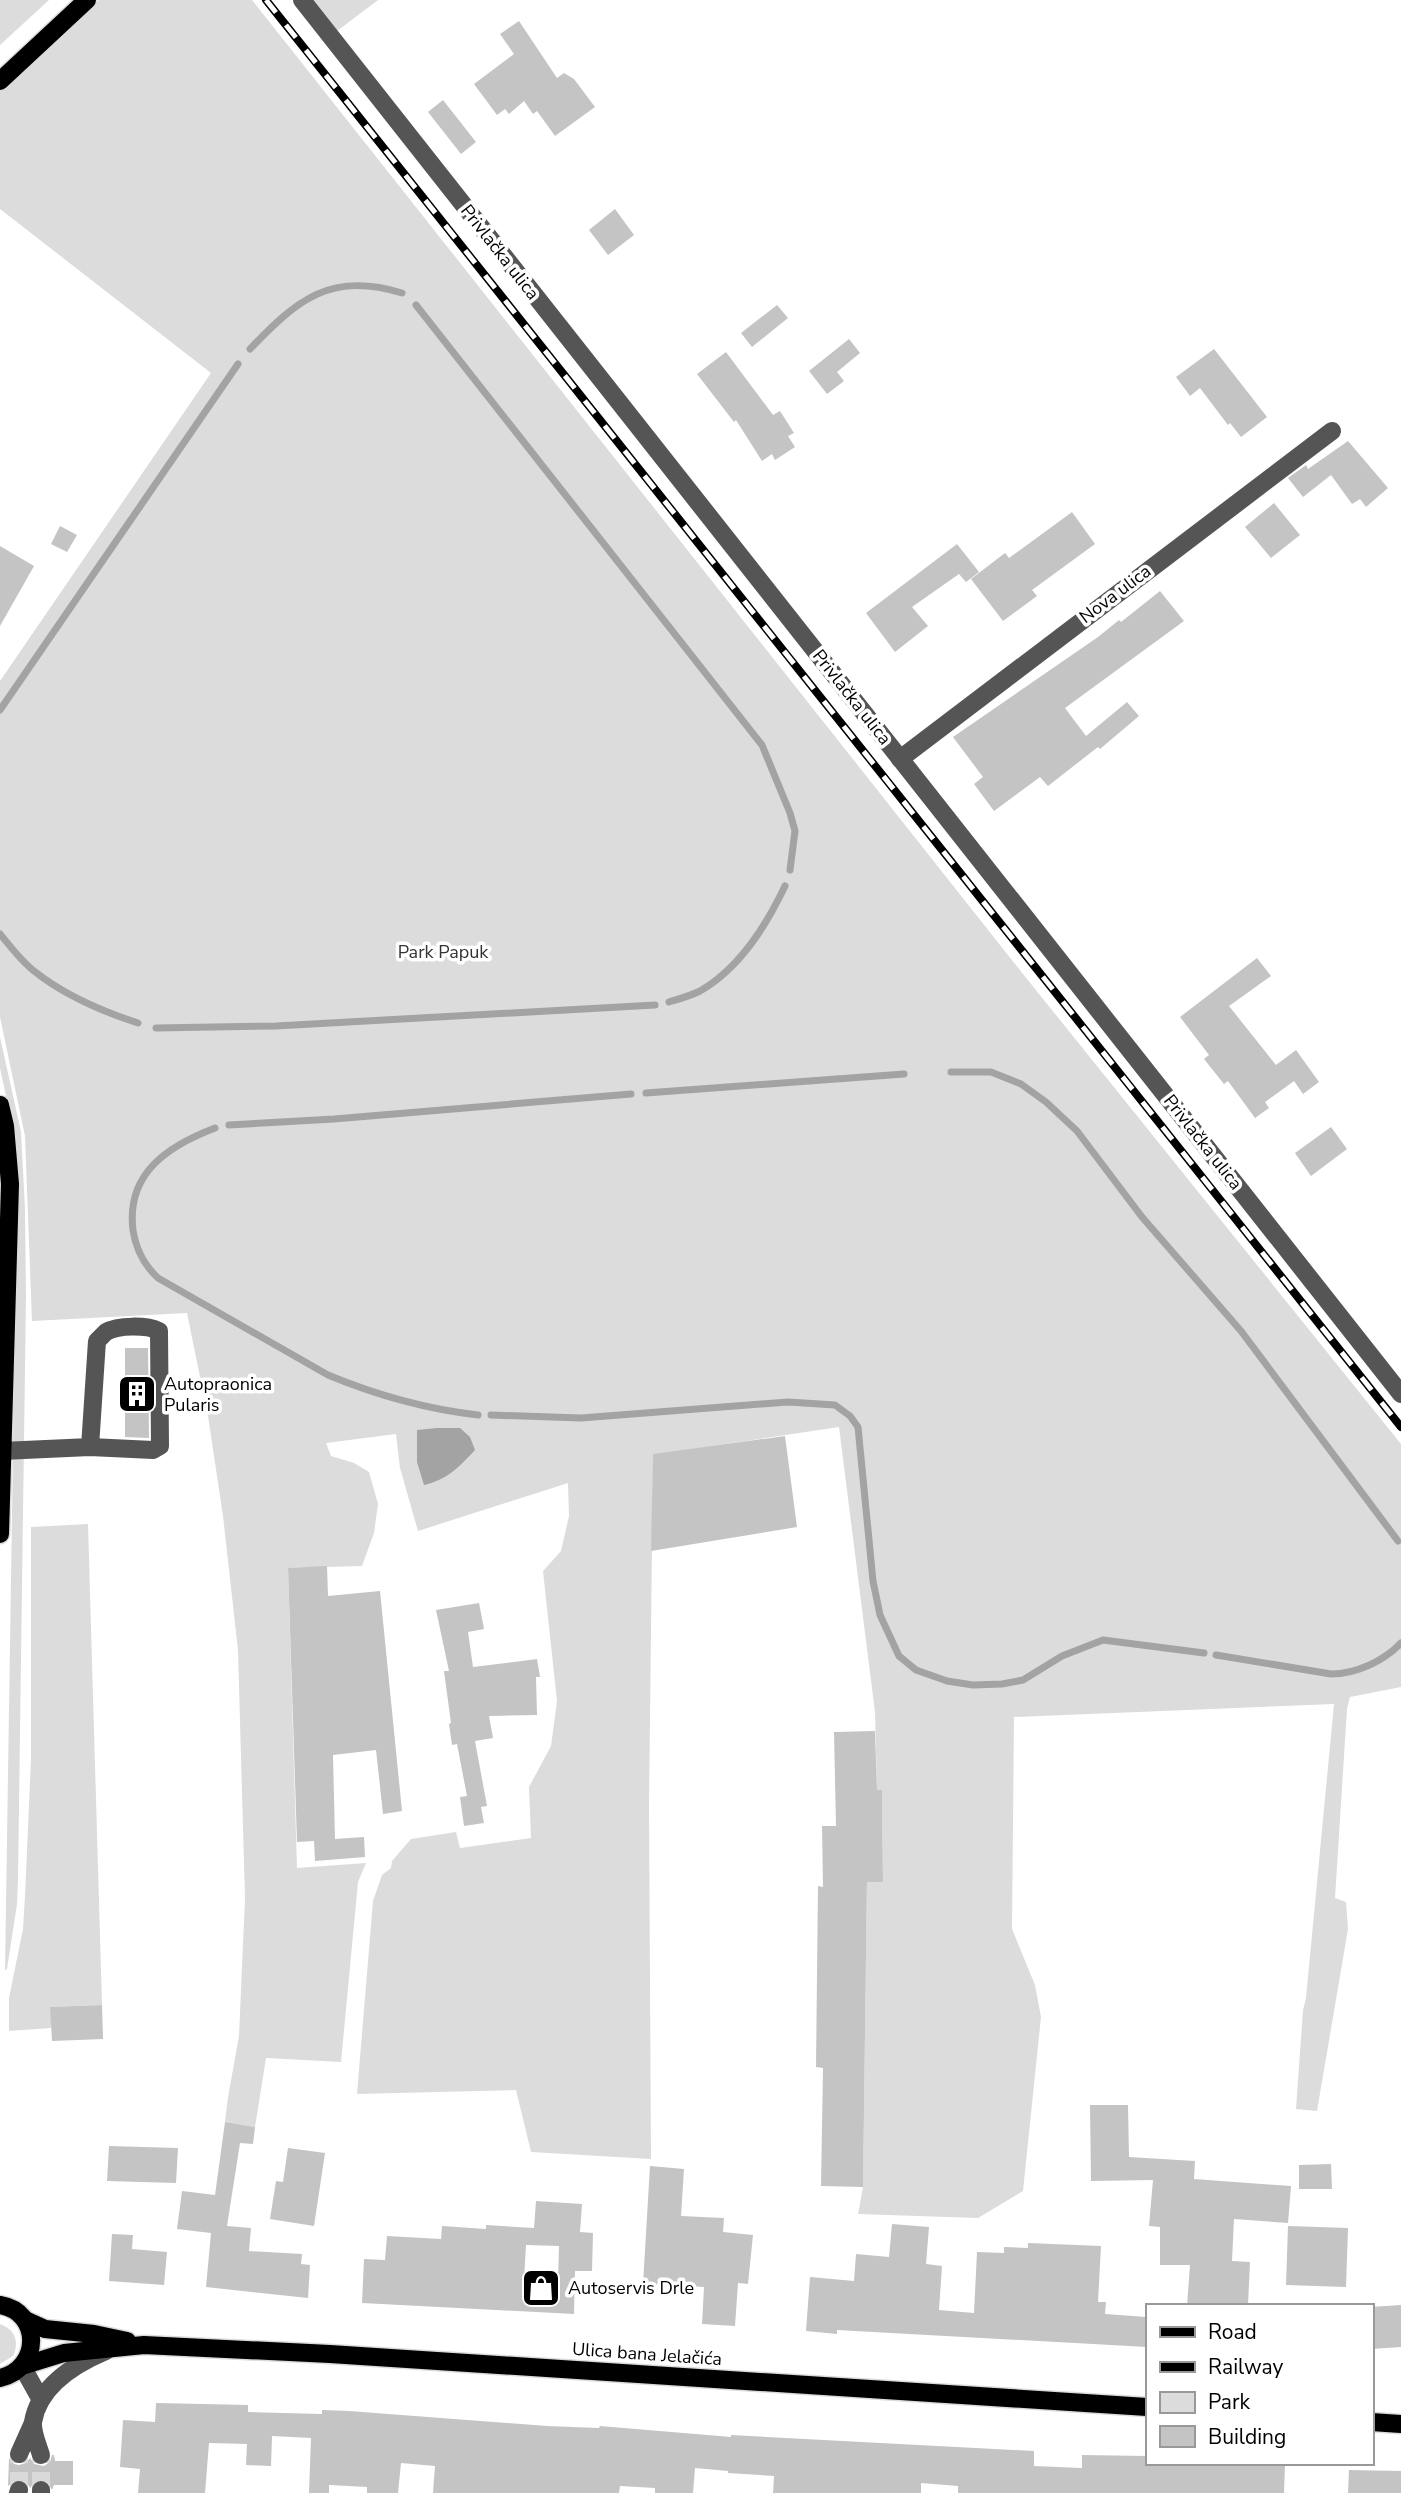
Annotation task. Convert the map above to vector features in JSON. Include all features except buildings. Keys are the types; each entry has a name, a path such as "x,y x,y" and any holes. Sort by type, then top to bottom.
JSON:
{"main road":[{"path":"0,81 87,0"},
{"path":"0,1105 5,1126 10,1184 0,1534"},
{"name":"Ulica bana Jelačića","path":"0,2305 16,2311 25,2320 45,2329 94,2334 144,2345"},
{"path":"0,2395 12,2373 29,2356 32,2343 25,2320"},
{"name":"Ulica bana Jelačića","path":"12,2373 64,2353 144,2345 330,2354 1146,2407"},
{"path":"1373,2422 1401,2424"}],"street":[{"name":"Privlačka ulica","path":"302,0 1401,1394"},
{"name":"Nova ulica","path":"900,759 1332,431"},
{"path":"2,1451 90,1447 153,1450 160,1446 159,1331 153,1328 116,1329 105,1333 97,1341 90,1447"},
{"path":"19,2454 41,2400 51,2386 86,2360 113,2348"},
{"path":"12,2373 41,2400"},
{"path":"32,2425 41,2455"}],"green space":[{"path":"0,0 49,0 0,45"},
{"name":"Park Papuk","path":"99,0 252,0 1027,979 1401,1444 1401,1687 1350,1697 1347,1709 1335,1898 1346,1902 1348,1929 1317,2111 1296,2109 1303,2010 1334,1704 1014,1717 1012,1929 1035,1985 1041,2017 1023,2191 978,2218 858,2214 863,2187 867,1882 883,1882 882,1791 877,1790 875,1712 839,1427 653,1455 649,1806 651,2159 531,2152 516,2090 357,2094 373,1901 382,1875 391,1868 392,1861 411,1839 456,1832 460,1848 531,1838 529,1787 551,1746 557,1701 543,1571 561,1551 569,1516 568,1483 418,1531 400,1468 396,1434 326,1443 331,1456 354,1463 369,1472 378,1504 374,1533 362,1566 288,1568 297,1868 366,1863 358,1882 341,2062 266,2058 255,2127 225,2122 239,2036 245,1898 238,1650 223,1516 208,1416 187,1313 32,1321 25,1136 0,1017 0,681 211,373 0,209 0,91"},
{"path":"312,0 378,0 337,31"},
{"path":"0,1037 21,1132 26,1295 18,1879 17,1904 5,1970 17,1191 11,1120 0,1068"},
{"path":"88,1524 102,2005 51,2007 51,2028 9,2031 9,1998 23,1929 31,1759 31,1527"},
{"path":"0,2324 12,2332 16,2345 13,2356 0,2364"}],"shaded area":[{"path":"460,1428 470,1437 475,1450 446,1476 424,1485 417,1462 417,1430"}],"waterway":[{"path":"250,349 283,316 317,294 354,286 377,287 402,293"},
{"path":"416,305 762,745 795,831 790,870"},
{"path":"0,710 238,364"},
{"path":"669,1002 700,991 727,971 760,931 785,886"},
{"path":"0,934 29,967 58,988 97,1008 138,1023"},
{"path":"156,1028 276,1026 655,1005"},
{"path":"951,1072 991,1072 1021,1084 1046,1102 1077,1131 1142,1217 1241,1331 1398,1541"},
{"path":"646,1093 904,1074"},
{"path":"229,1125 631,1094"},
{"path":"215,1128 167,1153 143,1177 136,1193 133,1210 134,1237 141,1257 153,1273 328,1375 402,1400 478,1415"},
{"path":"491,1415 581,1418 788,1402 835,1405 850,1416 858,1427 873,1581 880,1615 899,1656 916,1670 947,1681 973,1685 1002,1684 1023,1680 1062,1656 1103,1640 1204,1653"},
{"path":"1216,1655 1331,1674 1350,1672 1369,1665 1401,1643"}],"tunnel":[{"path":"19,2454 19,2490"},
{"path":"41,2455 41,2490"}],"railway":[{"path":"266,0 1401,1427"}],"place":[{"name":"Autopraonica Pularis","path":"137,1394"},
{"name":"Autoservis Drle","path":"541,2288"}]}
